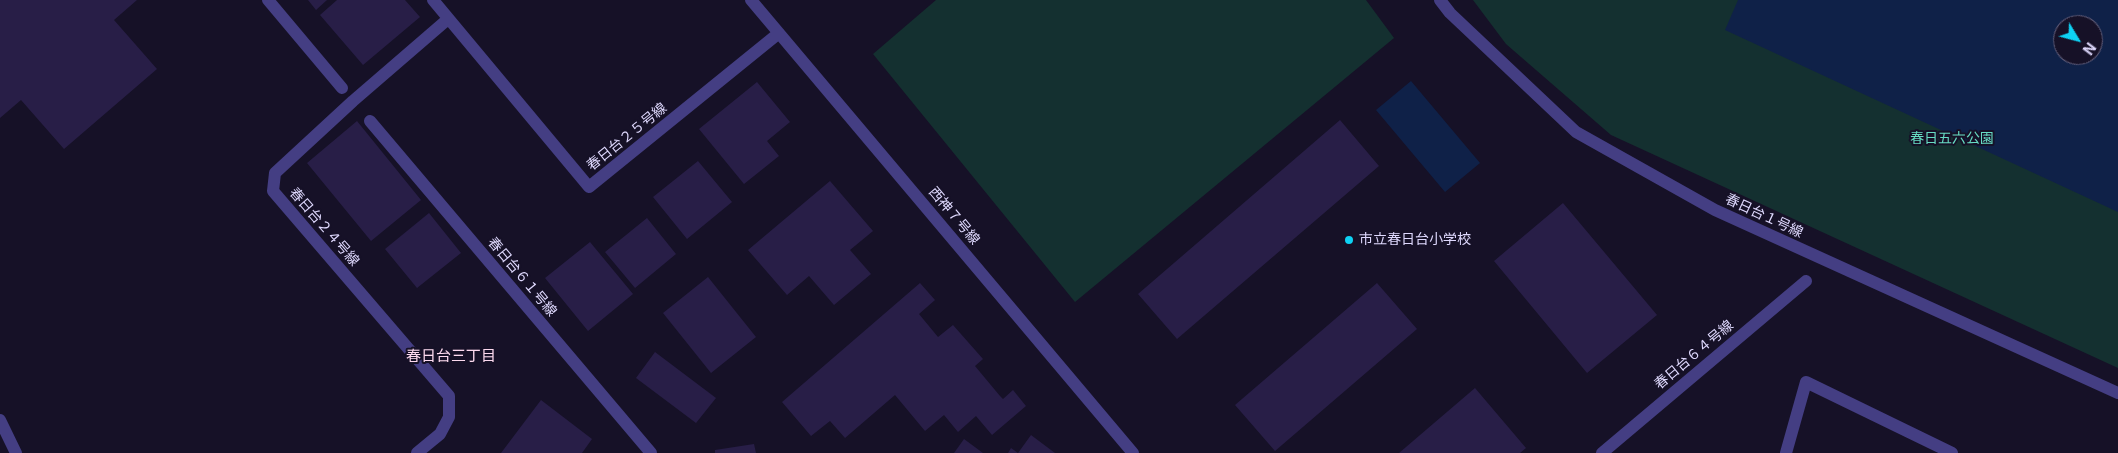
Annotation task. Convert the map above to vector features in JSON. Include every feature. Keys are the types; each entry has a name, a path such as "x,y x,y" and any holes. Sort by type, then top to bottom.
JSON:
{"street":[{"path":"268,0 342,88"},
{"name":"春日台２５号線","path":"433,0 589,187 779,33"},
{"name":"西神７号線","path":"751,0 1133,453"},
{"name":"春日台１号線","path":"1440,0 1450,13 1576,132 1715,210 2118,393"},
{"name":"春日台２４号線","path":"417,453 440,434 449,417 449,396 273,191 275,173 353,101 448,19"},
{"name":"春日台６１号線","path":"370,121 651,453"},
{"name":"春日台６４号線","path":"1602,453 1806,281"},
{"path":"1786,453 1806,382 1952,453"},
{"path":"0,420 16,453"}],"green space":[{"path":"936,0 1366,0 1394,38 1075,302 873,54"},
{"name":"春日五六公園","path":"1473,0 2118,0 2118,368 1611,135 1506,44"}],"water":[{"path":"1738,0 2118,0 2118,212 1725,30"},
{"path":"1411,81 1480,163 1445,192 1376,110"}],"building":[{"path":"0,0 137,0 114,20 157,69 64,149 21,100 0,118"},
{"path":"308,0 327,0 316,10"},
{"path":"337,0 405,0 420,17 363,65 320,15"},
{"path":"757,82 790,122 767,141 779,156 744,184 699,129"},
{"path":"1340,120 1379,166 1177,339 1138,294"},
{"path":"357,121 421,200 371,241 307,163"},
{"path":"698,161 732,202 687,239 653,197"},
{"path":"830,181 873,231 850,250 871,274 834,305 809,276 787,295 748,250"},
{"path":"1563,203 1657,315 1587,373 1494,261"},
{"path":"429,213 461,253 417,288 385,249"},
{"path":"647,218 676,254 635,288 605,252"},
{"path":"590,242 633,294 588,331 545,278"},
{"path":"708,277 756,337 711,373 663,313"},
{"path":"920,283 935,300 919,314 938,337 953,325 983,359 975,366 1000,396 1003,399 1013,390 1026,406 992,435 976,416 958,432 944,415 925,431 895,395 845,438 830,421 811,436 782,402"},
{"path":"1377,283 1417,329 1275,451 1235,405"},
{"path":"655,352 716,398 696,423 636,378"},
{"path":"1475,388 1526,448 1520,453 1399,453"},
{"path":"541,400 592,439 582,453 501,453"},
{"path":"1031,435 1055,453 1018,453"},
{"path":"964,439 983,453 954,453"},
{"path":"754,444 756,453 715,453 715,450"},
{"path":"1011,448 1018,453 1008,453"}],"place":[{"name":"市立春日台小学校","path":"1349,240"}],"district":[{"name":"春日台三丁目","path":"451,356"}]}
